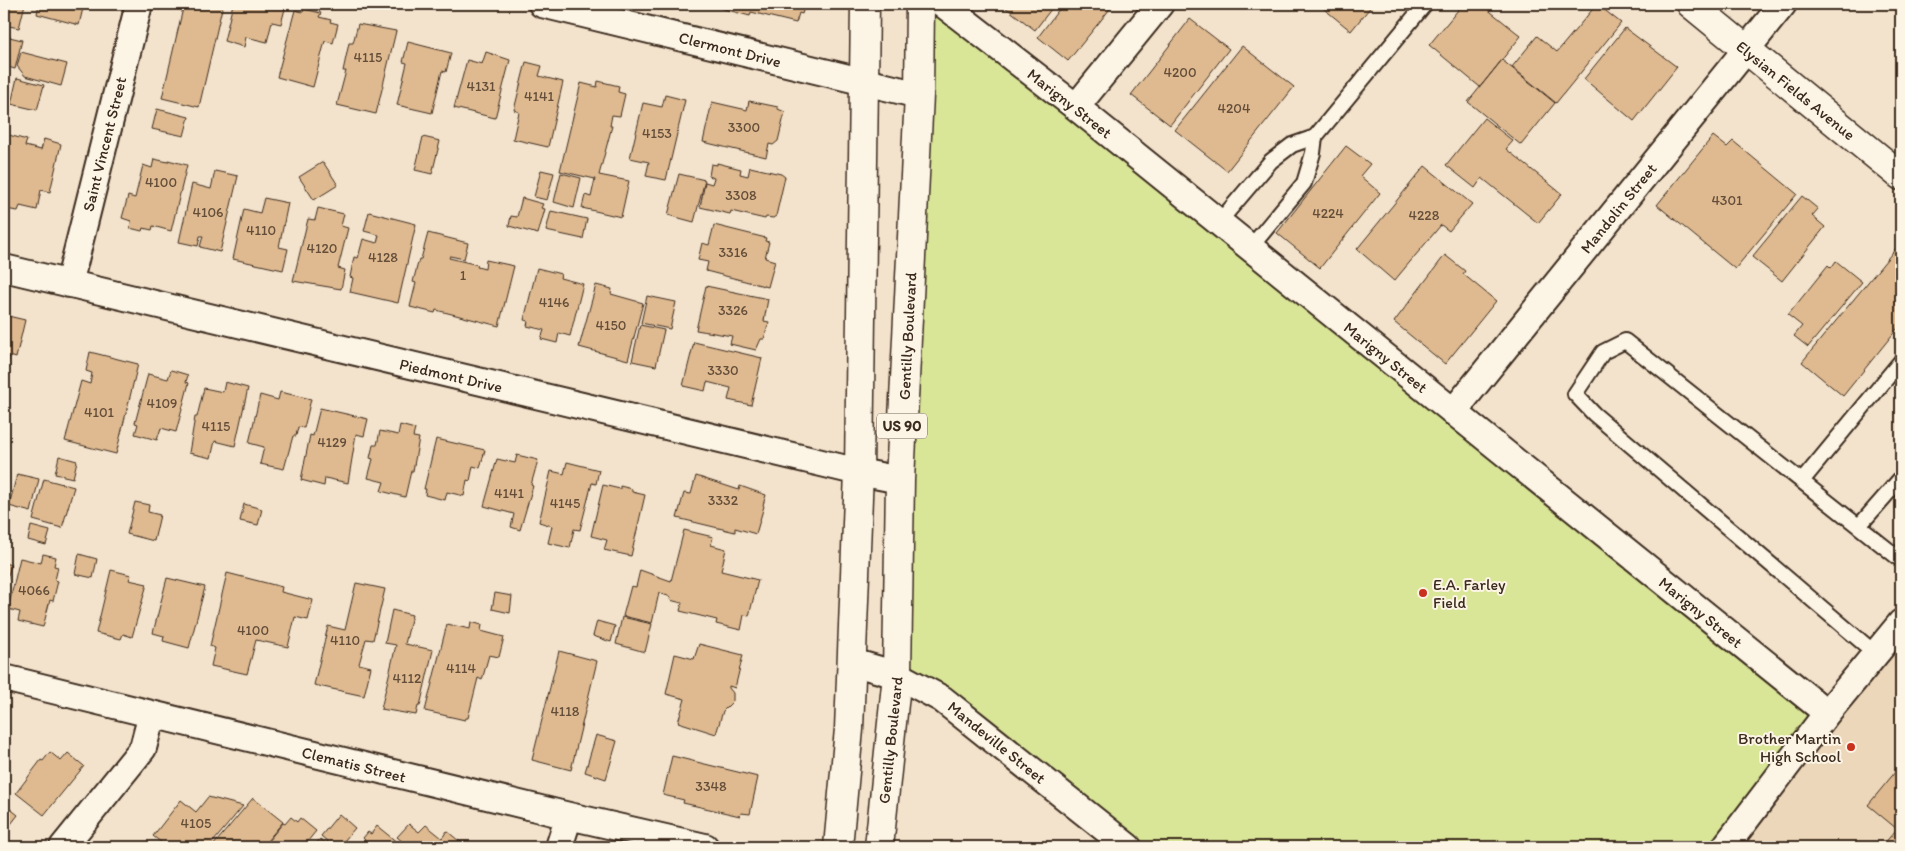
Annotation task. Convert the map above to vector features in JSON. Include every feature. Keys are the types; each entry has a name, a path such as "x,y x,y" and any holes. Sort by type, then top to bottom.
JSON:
{"main road":[{"name":"US 90","path":"838,847 849,729 859,472 865,4"},
{"name":"Gentilly Boulevard","path":"879,847 897,675 900,480 919,95 920,4"},
{"name":"Elysian Fields Avenue","path":"1690,4 1901,176"}],"street":[{"name":"Saint Vincent Street","path":"69,284 139,4"},
{"name":"Clermont Drive","path":"542,4 919,95"},
{"name":"Marigny Street","path":"942,4 1076,107 1827,713"},
{"path":"1076,107 1160,4"},
{"name":"Mandolin Street","path":"1453,412 1782,4"},
{"name":"Piedmont Drive","path":"4,268 859,472 900,480"},
{"path":"1725,847 1827,713 1901,623"},
{"name":"Mandeville Street","path":"852,662 897,675 942,699 1128,847"},
{"name":"Clematis Street","path":"4,678 569,816 705,847"},
{"path":"63,847 143,748 152,714"},
{"path":"559,847 569,816"}],"lane":[{"path":"1219,222 1271,161 1292,145 1315,137 1425,4"},
{"path":"1250,248 1304,183 1313,153 1315,137"},
{"path":"1876,654 1594,414 1575,394 1603,352 1625,341 1901,560"},
{"path":"1802,481 1901,361"},
{"path":"1858,526 1901,478"}],"shaded area":[{"name":"Brother Martin High School","path":"1901,623 1901,847 1725,847"}],"green space":[{"path":"920,4 943,4 1827,713 1725,847 1128,847 897,675"}],"building":[{"path":"4,4 25,4 19,28 4,25"},
{"path":"39,4 84,4 79,25 37,14"},
{"path":"184,4 223,4 199,107 162,98"},
{"path":"233,4 286,5 281,24 272,22 267,42 246,37 244,47 224,41"},
{"path":"721,4 805,4 802,14 799,13 796,23 751,12 750,16 720,8"},
{"path":"1001,4 1055,4 1035,30"},
{"path":"1063,4 1114,4 1068,61 1038,37"},
{"path":"1318,4 1373,4 1351,31"},
{"path":"1463,4 1481,4 1521,36 1480,87 1429,45"},
{"path":"1597,4 1621,23 1556,103 1512,67 1537,36 1557,52"},
{"path":"304,9 321,13 319,17 338,24 333,43 325,41 313,87 277,77 295,10 303,12"},
{"path":"1190,19 1229,49 1170,125 1131,95"},
{"path":"358,24 396,31 376,114 337,105 346,71 343,71 349,43 353,43"},
{"path":"1625,28 1677,67 1634,121 1584,79"},
{"path":"5,36 22,40 15,69 4,66"},
{"path":"408,42 451,53 446,72 442,71 432,113 397,105 407,63 403,62"},
{"path":"1242,46 1294,87 1227,171 1175,130"},
{"path":"21,52 67,64 61,86 25,76 17,66"},
{"path":"486,52 510,60 495,118 454,108 467,60 482,64"},
{"path":"1502,60 1555,103 1521,145 1468,102"},
{"path":"526,62 542,66 539,76 563,82 548,147 513,139 519,112 514,110"},
{"path":"17,78 44,85 37,110 11,104"},
{"path":"598,81 619,86 618,92 625,94 620,116 612,115 610,126 612,126 599,175 629,181 621,217 582,208 585,195 591,197 595,179 560,171 581,83 597,87"},
{"path":"665,95 685,100 666,180 646,176 649,162 630,158 643,103 662,107"},
{"path":"749,101 778,107 778,109 785,112 778,141 773,145 769,144 766,157 703,142 712,102 747,110"},
{"path":"157,109 189,117 184,136 152,129"},
{"path":"1484,118 1513,141 1506,149 1562,194 1538,223 1482,178 1475,188 1446,165"},
{"path":"5,134 27,140 25,146 41,150 44,139 61,144 50,192 41,190 37,210 20,206 18,211 5,209 7,203 4,203"},
{"path":"1713,136 1727,147 1733,141 1797,194 1735,269 1657,205"},
{"path":"423,137 440,141 432,174 415,170"},
{"path":"1346,146 1370,164 1360,176 1380,193 1320,268 1277,233"},
{"path":"154,159 168,162 168,160 187,165 171,231 153,226 152,230 143,228 142,231 130,228 131,221 122,218 128,196 135,198 143,165 152,168"},
{"path":"323,162 338,185 314,200 299,177"},
{"path":"717,163 741,169 740,174 748,176 750,167 781,174 785,177 776,216 773,218 766,217 765,219 731,211 730,214 700,207 705,182 712,184 714,178 709,176 711,164 717,165"},
{"path":"1425,166 1472,204 1449,231 1441,225 1394,281 1357,249"},
{"path":"541,170 554,173 547,200 534,197"},
{"path":"215,171 238,176 220,252 200,247 203,236 200,236 198,246 179,242 192,184 211,189"},
{"path":"561,173 581,178 574,208 554,202"},
{"path":"679,174 705,180 694,222 668,215"},
{"path":"1802,196 1818,209 1812,216 1825,227 1782,281 1752,257"},
{"path":"264,198 288,203 279,247 288,249 283,270 233,259 244,209 260,213"},
{"path":"522,198 543,204 541,208 545,209 538,234 509,226 511,216 517,217"},
{"path":"318,208 344,214 341,226 348,228 338,268 345,270 341,289 293,281 308,219 315,220"},
{"path":"551,211 587,219 583,239 546,231"},
{"path":"369,212 416,224 398,303 350,292 353,278 350,277 354,257 358,258 363,239 377,243 379,235 364,231"},
{"path":"714,225 766,238 765,241 769,242 765,258 775,261 768,287 706,271 708,262 698,260 702,243 709,245"},
{"path":"428,233 468,243 464,259 450,256 449,258 478,265 477,267 485,269 486,260 514,266 499,326 436,310 435,313 410,307 416,283 413,282"},
{"path":"1897,247 1901,248 1901,324 1843,396 1802,362"},
{"path":"1445,255 1465,271 1463,274 1496,301 1445,364 1394,322"},
{"path":"1836,261 1862,282 1808,347 1794,336 1802,326 1788,315 1828,265 1831,268"},
{"path":"537,268 561,274 560,278 583,284 570,336 559,333 557,343 541,339 544,330 527,326 528,321 524,320"},
{"path":"596,285 612,289 611,294 643,303 628,360 579,347"},
{"path":"706,286 768,299 764,321 769,322 764,339 761,339 756,350 730,344 732,336 696,330"},
{"path":"647,296 676,302 670,329 641,323"},
{"path":"4,315 25,320 16,358 10,356 4,381"},
{"path":"640,325 664,330 656,366 632,361"},
{"path":"694,342 762,358 751,405 728,400 731,388 707,382 705,391 683,386"},
{"path":"90,352 138,364 116,454 65,441 81,381 90,384 92,373 86,371"},
{"path":"171,370 188,375 186,382 189,383 176,432 161,428 157,440 135,434 138,424 135,423 148,374 168,379"},
{"path":"225,382 248,388 235,446 215,441 211,458 189,453 195,417 197,417 204,388 223,392"},
{"path":"280,392 311,399 304,428 298,427 296,436 293,436 284,469 260,464 264,447 249,443 260,395 278,400"},
{"path":"320,408 368,419 364,436 356,434 348,483 325,478 324,486 301,480 310,435 313,436"},
{"path":"400,425 415,429 413,437 419,438 413,471 411,471 405,497 381,491 384,482 368,478 373,459 370,458 373,445 377,445 380,431 398,435"},
{"path":"436,439 485,450 480,468 473,466 470,481 467,480 464,496 447,492 445,500 425,495 426,489 424,489"},
{"path":"517,455 538,460 531,485 533,486 520,530 511,527 514,514 484,506 497,459 515,463"},
{"path":"59,456 77,461 73,478 55,474"},
{"path":"567,462 599,470 596,484 592,483 580,530 574,529 570,548 548,543 552,526 539,522 551,471 564,474"},
{"path":"17,474 39,479 31,512 9,506"},
{"path":"696,476 739,490 740,486 766,495 756,534 735,528 735,532 677,518 684,493 691,494"},
{"path":"44,479 74,487 62,528 33,520"},
{"path":"603,485 620,489 620,486 632,489 632,492 645,495 631,556 604,550 607,540 591,536"},
{"path":"135,502 149,505 148,512 160,515 154,541 127,534"},
{"path":"244,504 262,509 258,525 240,521"},
{"path":"31,526 50,531 46,545 28,540"},
{"path":"684,530 713,537 711,545 726,549 721,571 758,580 749,616 744,615 741,630 716,624 717,620 680,611 682,603 670,600 671,597 659,593 652,623 623,616 631,586 636,587 640,570 671,581"},
{"path":"43,554 56,557 54,566 58,567 55,580 58,581 53,601 50,600 43,627 18,621 20,612 8,609 20,558 41,563"},
{"path":"79,554 97,559 93,578 75,574"},
{"path":"4,563 11,565 4,589"},
{"path":"111,570 131,575 129,580 147,584 132,637 123,634 121,639 96,633"},
{"path":"227,573 282,587 281,592 313,600 308,620 295,617 288,647 256,640 247,674 211,666 215,648 210,646"},
{"path":"167,578 205,587 189,648 163,641 164,636 153,633"},
{"path":"356,583 385,589 373,640 366,639 359,664 371,667 364,696 314,685 328,626 345,630"},
{"path":"495,593 512,596 510,613 492,609"},
{"path":"392,610 412,615 405,644 433,650 420,706 418,706 416,715 381,709 396,645 385,643"},
{"path":"622,617 652,624 645,652 616,644"},
{"path":"597,621 615,626 611,642 593,636"},
{"path":"471,622 482,625 481,631 504,637 499,657 489,655 482,680 478,678 468,718 465,720 425,711 447,624 470,629"},
{"path":"699,644 743,655 735,688 729,686 733,693 733,701 723,711 716,734 678,722 685,699 666,694 675,654 694,659"},
{"path":"559,651 597,661 571,770 532,760"},
{"path":"596,735 617,741 606,779 585,772"},
{"path":"50,752 61,761 68,753 84,766 44,815 16,793 41,760 43,761"},
{"path":"672,756 758,777 750,814 741,813 740,816 683,803 684,800 663,795"},
{"path":"1901,765 1901,847 1881,847 1897,829 1868,805"},
{"path":"208,797 243,806 209,847 167,847 153,836 181,800 196,812"},
{"path":"253,798 283,822 262,847 212,847"},
{"path":"4,804 18,815 4,833"},
{"path":"339,814 355,828 339,847 334,847 321,836"},
{"path":"291,817 297,822 300,818 316,831 303,847 263,847 283,823 285,824"},
{"path":"409,824 419,832 426,825 442,838 447,831 466,847 409,847 397,837"},
{"path":"377,826 403,847 360,847 365,840 363,838 368,832 371,834"},
{"path":"320,839 331,847 313,847"}],"place":[{"name":"E.A. Farley Field","path":"1423,593"},
{"name":"Brother Martin High School","path":"1851,747"}]}
